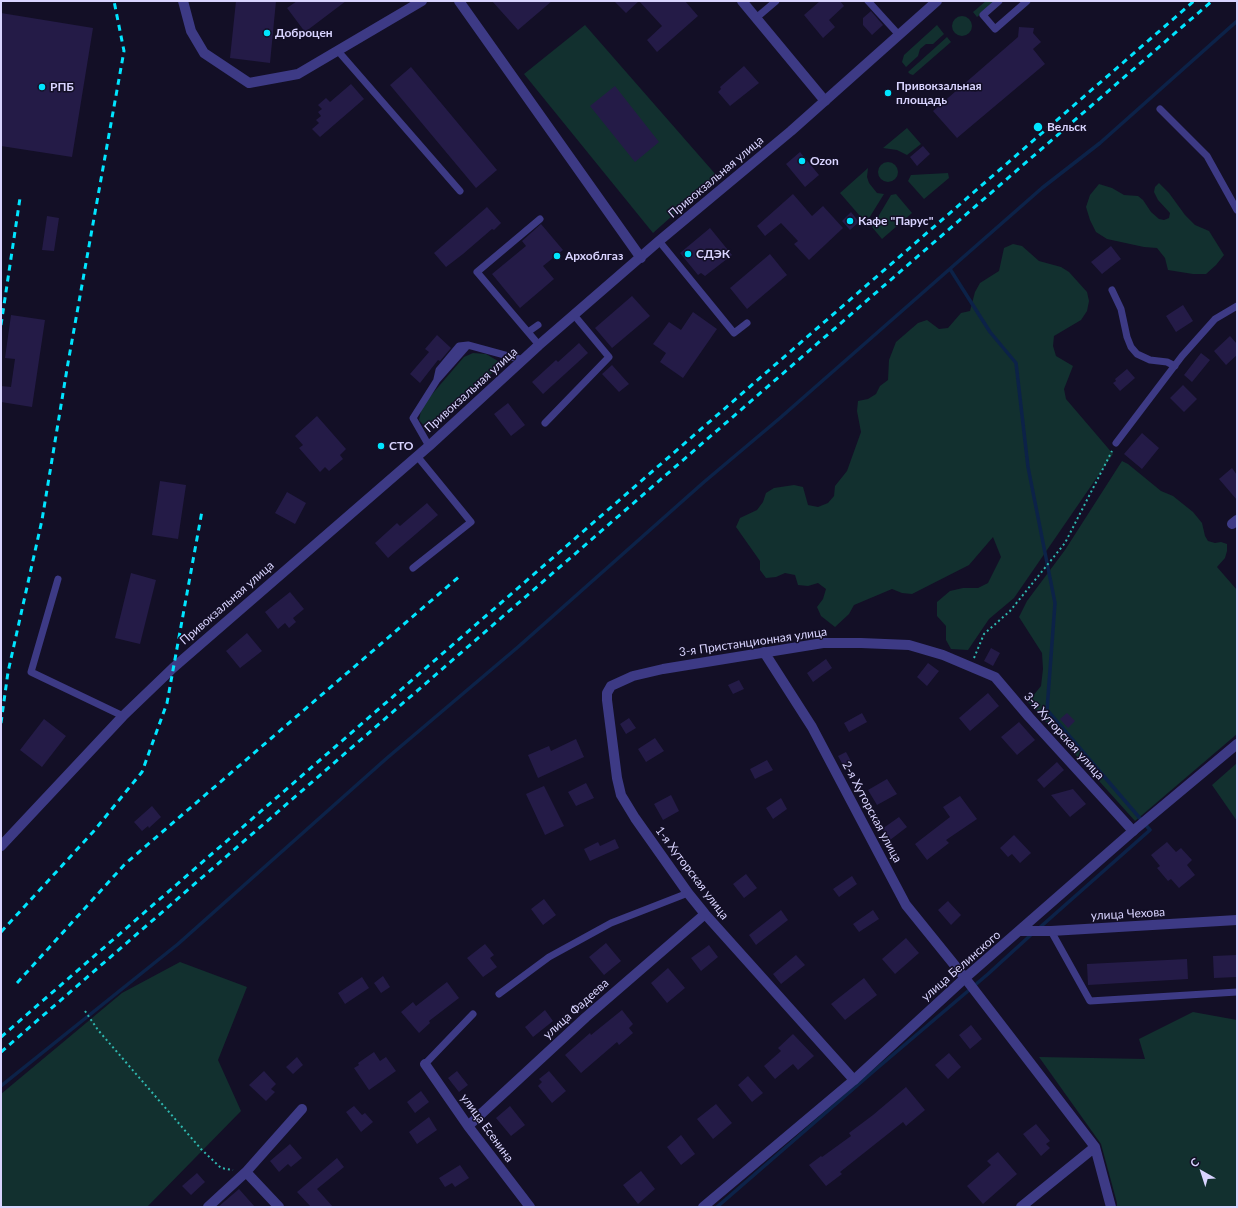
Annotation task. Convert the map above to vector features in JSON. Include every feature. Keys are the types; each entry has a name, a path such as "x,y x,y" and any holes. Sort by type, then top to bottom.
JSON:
{"street":[{"path":"183,1 190,31 204,53 248,83 298,74 422,1"},
{"path":"459,1 641,258"},
{"path":"742,1 825,101"},
{"name":"Привокзальная улица","path":"1,846 123,716 173,668 429,446 539,345 659,241 825,101 937,1"},
{"name":"3-я Пристанционная улица","path":"611,686 633,676 662,669 823,643 909,645 943,655 971,666"},
{"name":"2-я Хуторская улица","path":"764,652 812,727 906,905 965,978 1095,1147"},
{"name":"3-я Хуторская улица","path":"971,666 995,677 1028,717 1133,831"},
{"name":"1-я Хуторская улица","path":"611,686 607,693 607,700 617,778 621,795 635,818 688,893 705,914 854,1080"},
{"name":"улица Белинского","path":"703,1207 854,1080 965,978 1133,831 1237,744"},
{"name":"улица Фадеева","path":"468,1126 586,1016 705,914"},
{"name":"улица Чехова","path":"1020,931 1051,931 1237,920"},
{"name":"улица Есенина","path":"425,1064 468,1126 530,1207"},
{"path":"208,1207 246,1172 302,1109"},
{"path":"1021,1207 1095,1147 1111,1207"},
{"path":"246,1172 279,1207"}],"lane":[{"path":"756,18 776,1"},
{"path":"868,1 899,35"},
{"path":"999,1 983,15 996,29 1027,1"},
{"path":"338,51 460,191"},
{"path":"1160,109 1207,156 1237,210"},
{"path":"539,345 477,272 540,219"},
{"path":"659,241 734,333 747,323"},
{"path":"1112,290 1120,309 1127,336 1137,354 1150,360 1167,362 1175,366"},
{"path":"1116,443 1175,366 1215,319 1237,306"},
{"path":"545,422 609,356 574,315"},
{"path":"528,332 538,326"},
{"path":"429,446 413,418 437,380 468,346 523,360"},
{"path":"413,568 471,522 417,456"},
{"path":"58,579 31,672 123,716"},
{"path":"498,994 549,957 611,922 688,893"},
{"path":"1051,931 1090,1001 1237,992"},
{"path":"425,1064 473,1014"}],"path":[{"path":"971,666 984,634 1010,611 1065,543 1116,443"},
{"path":"85,1011 98,1030 206,1154 221,1168 246,1172"}],"green space":[{"path":"986,1 996,1 977,17 973,12"},
{"path":"962,16 969,19 972,26 969,33 962,36 955,33 952,26 955,19"},
{"path":"585,25 717,176 653,233 524,74"},
{"path":"937,25 944,34 933,44 926,44 920,49 918,56 906,67 902,62 904,55"},
{"path":"947,37 951,42 913,75 908,72"},
{"path":"907,128 921,144 907,155 897,150 883,148"},
{"path":"888,162 895,165 898,172 895,179 888,182 881,179 878,172 881,165"},
{"path":"868,168 867,177 869,183 877,193 884,194 866,223 840,193"},
{"path":"948,173 949,178 924,199 908,181 911,175"},
{"path":"1159,183 1195,225 1209,231 1224,255 1206,274 1193,274 1168,270 1165,258 1157,248 1144,247 1107,239 1096,232 1086,207 1090,195 1099,184 1112,188 1124,195 1138,196 1143,200 1151,212 1159,219 1164,220 1169,218 1170,213 1158,200 1154,192 1155,187"},
{"path":"896,194 912,213 882,239 872,227 891,195"},
{"path":"1013,244 1022,246 1039,261 1061,267 1069,272 1087,292 1089,301 1087,311 1081,320 1054,336 1053,346 1056,356 1073,366 1064,389 1066,399 1113,454 1014,598 989,619 968,650 951,649 946,640 946,626 937,616 937,602 950,591 963,588 978,588 988,583 1001,557 993,537 969,565 912,594 902,593 892,589 854,605 849,614 835,627 821,616 817,607 823,599 826,589 818,583 808,586 798,585 795,575 785,573 776,577 766,578 760,570 760,561 736,527 740,518 757,510 763,502 766,493 774,488 794,485 803,487 808,505 818,507 828,503 834,496 835,486 847,471 861,432 857,411 858,401 868,399 876,394 880,386 888,380 889,360 896,342 918,323 927,320 939,329 948,328 961,313 970,311 975,292 980,283 999,271 1004,248"},
{"path":"473,353 486,354 498,361 498,368 426,428 419,420 421,411 427,400 464,357"},
{"path":"1122,461 1128,464 1161,491 1173,496 1193,512 1202,523 1205,536 1208,541 1227,544 1225,558 1217,567 1237,590 1237,734 1135,821 1028,702 1041,686 1043,669 1042,653 1019,617 1027,601 1065,550"},
{"path":"1237,763 1237,821 1212,785"},
{"path":"180,962 247,987 218,1060 241,1111 147,1207 1,1207 1,1094 122,993"},
{"path":"1193,1012 1237,1020 1237,1207 1117,1207 1101,1144 1039,1057 1145,1059 1139,1039"}],"building":[{"path":"236,1 276,1 270,63 230,58"},
{"path":"297,1 346,1 305,32 287,8"},
{"path":"492,1 552,1 518,30"},
{"path":"614,1 639,1 626,13"},
{"path":"639,1 685,1 698,16 657,52 647,40 662,26"},
{"path":"820,1 840,1 844,6 829,20 835,27 823,38 804,15"},
{"path":"871,11 883,25 872,35 863,25 863,18"},
{"name":"РПБ","path":"1,13 93,28 72,157 1,146"},
{"path":"1019,27 1034,28 1033,33 1041,42 1033,49 1045,64 957,138 933,111 1018,37"},
{"path":"744,66 759,83 730,106 718,92 721,89 720,87"},
{"path":"411,67 497,170 476,188 390,85"},
{"path":"351,84 364,99 320,137 312,129 319,123 316,120 321,116 318,112 322,109 318,105 326,98 330,102"},
{"path":"615,86 659,142 635,162 590,106"},
{"path":"923,146 930,154 917,166 910,157"},
{"path":"800,152 819,175 805,187 786,164"},
{"path":"793,194 812,216 823,206 843,228 809,260 794,244 798,241 781,223 765,236 757,226"},
{"path":"487,207 501,223 446,267 434,253"},
{"name":"Кафе \"Парус\"","path":"851,212 859,222 850,230 842,221"},
{"path":"47,216 59,218 54,251 42,250"},
{"path":"541,224 563,250 543,266 554,279 520,308 492,274 526,246 522,241"},
{"path":"710,228 732,255 705,276 701,273 698,275 680,253"},
{"path":"1111,246 1121,259 1102,274 1091,262"},
{"path":"770,254 787,275 747,309 730,288"},
{"path":"632,296 650,316 612,348 595,328"},
{"path":"1183,305 1193,321 1176,332 1166,316"},
{"path":"693,312 717,329 683,378 660,362 666,353 653,344 669,322 681,330"},
{"path":"11,315 45,320 32,407 1,402 1,386 11,387 15,359 5,358"},
{"path":"437,335 451,348 440,361 438,360 420,383 410,374 429,352 425,349"},
{"path":"1230,336 1237,344 1237,355 1226,365 1214,351"},
{"path":"579,343 588,353 543,394 532,382 556,360 558,362"},
{"path":"1201,353 1210,360 1192,382 1184,375"},
{"path":"612,365 629,384 619,392 602,374"},
{"path":"1127,369 1135,378 1120,391 1113,383 1116,381 1115,379"},
{"path":"1183,385 1197,399 1184,412 1170,398"},
{"path":"508,403 525,425 511,436 494,414"},
{"path":"317,416 346,449 340,455 343,459 329,471 325,467 320,472 299,448 303,445 295,436"},
{"path":"1142,433 1159,448 1142,469 1124,454"},
{"path":"1232,468 1237,475 1237,500 1219,479"},
{"path":"160,481 186,485 178,539 152,535"},
{"path":"287,492 306,503 295,524 275,513"},
{"path":"427,503 438,515 388,558 375,543 397,523 400,526"},
{"path":"131,573 156,580 140,644 115,638"},
{"path":"290,592 304,609 293,618 296,622 289,628 285,623 278,629 265,612"},
{"path":"247,633 262,651 240,668 226,651"},
{"path":"991,648 1000,653 993,666 984,661"},
{"path":"826,659 832,668 813,682 807,673"},
{"path":"928,663 939,671 927,686 917,677"},
{"path":"739,680 744,689 733,694 728,685"},
{"path":"988,693 999,706 970,731 959,718"},
{"path":"862,713 867,722 849,732 844,723"},
{"path":"1067,713 1075,721 1068,728 1060,719"},
{"path":"629,718 636,728 626,734 620,724"},
{"path":"44,719 66,736 42,767 20,750"},
{"path":"1019,722 1035,740 1017,755 1001,737"},
{"path":"655,738 664,751 646,762 638,749"},
{"path":"576,739 584,757 538,778 528,755 549,746 551,751"},
{"path":"846,752 852,763 844,767 838,756"},
{"path":"767,760 773,770 755,779 750,769"},
{"path":"1057,762 1064,770 1044,788 1037,780"},
{"path":"887,779 897,794 877,805 868,790"},
{"path":"586,783 594,798 576,806 568,792"},
{"path":"544,786 564,826 545,835 526,794"},
{"path":"1073,789 1086,804 1070,817 1051,795"},
{"path":"671,795 679,811 663,820 654,804"},
{"path":"960,796 977,819 946,840 949,843 927,860 915,844 950,817 943,807"},
{"path":"781,798 787,809 773,819 766,808"},
{"path":"152,806 161,817 149,828 148,826 142,831 134,822"},
{"path":"899,817 907,827 890,840 882,829"},
{"path":"1014,835 1031,853 1020,863 1012,854 1008,857 1000,848"},
{"path":"615,839 619,848 590,861 584,849 598,842 600,846"},
{"path":"1167,842 1176,852 1181,848 1192,860 1187,865 1195,875 1179,888 1171,879 1168,881 1157,868 1160,866 1151,855"},
{"path":"746,874 757,888 744,898 733,884"},
{"path":"852,876 857,884 839,897 833,889"},
{"path":"544,899 556,915 543,925 531,909"},
{"path":"948,901 961,915 951,925 938,910"},
{"path":"781,910 788,920 756,945 749,935"},
{"path":"873,910 879,919 859,932 853,924"},
{"path":"906,938 919,953 895,974 882,959"},
{"path":"606,943 621,961 604,975 589,957"},
{"path":"485,944 494,955 490,958 497,967 483,977 467,958"},
{"path":"709,945 718,957 701,971 691,958"},
{"path":"796,955 805,965 781,984 773,974"},
{"path":"1237,955 1237,977 1214,978 1213,956"},
{"path":"1187,959 1188,979 1088,985 1087,964"},
{"path":"668,968 685,988 667,1003 651,983"},
{"path":"383,976 390,987 381,993 374,983"},
{"path":"362,977 369,988 345,1004 338,993"},
{"path":"864,978 877,995 845,1020 831,1004"},
{"path":"447,982 459,998 429,1021 430,1023 419,1033 401,1012 413,1002 416,1006"},
{"path":"545,1010 553,1021 533,1037 525,1027"},
{"path":"622,1010 633,1024 629,1028 633,1033 619,1045 617,1042 581,1073 565,1055 590,1033 591,1035"},
{"path":"971,1025 982,1039 970,1049 959,1035"},
{"path":"793,1034 814,1056 798,1070 793,1064 775,1079 764,1066 781,1051 778,1048"},
{"path":"374,1052 380,1061 386,1057 396,1071 369,1090 354,1068 359,1065 358,1063"},
{"path":"949,1053 961,1067 948,1079 935,1065"},
{"path":"297,1057 303,1065 293,1074 286,1067"},
{"path":"264,1071 276,1084 271,1089 275,1092 266,1101 249,1085"},
{"path":"457,1071 468,1085 459,1092 448,1078"},
{"path":"549,1071 566,1091 552,1103 538,1086 542,1082 539,1079"},
{"path":"748,1076 763,1093 752,1102 738,1085"},
{"path":"906,1087 925,1110 906,1126 903,1122 840,1172 842,1174 826,1186 809,1165 851,1136 849,1133"},
{"path":"421,1091 429,1102 415,1113 407,1102"},
{"path":"716,1104 732,1123 713,1139 697,1119"},
{"path":"354,1106 362,1115 365,1113 373,1122 361,1132 346,1112"},
{"path":"510,1106 525,1125 511,1136 496,1118"},
{"path":"429,1117 437,1130 417,1144 409,1132"},
{"path":"1036,1124 1050,1141 1046,1144 1050,1148 1041,1156 1023,1134"},
{"path":"681,1135 695,1154 681,1165 667,1147"},
{"path":"290,1144 302,1158 291,1167 288,1164 279,1172 270,1161"},
{"path":"998,1152 1017,1174 983,1204 967,1186 991,1165 987,1161"},
{"path":"337,1158 344,1167 317,1189 333,1207 311,1207 297,1192"},
{"path":"460,1165 469,1178 455,1187 452,1183 445,1187 439,1178"},
{"path":"641,1171 655,1189 638,1204 623,1185"},
{"path":"197,1173 205,1182 191,1195 182,1186"},
{"path":"239,1189 255,1207 218,1207"}],"waterway":[{"path":"1,1086 178,944 387,758 518,647 704,482 780,418 1042,188 1100,143 1237,21"},
{"path":"950,269 990,332 1016,363 1028,467 1055,603 1047,710 1150,830 1038,929"},
{"path":"717,1207 988,974 1033,933"}],"railway":[{"path":"1,723 8,672 42,520 68,363 124,51 114,1"},
{"path":"1,1037 1194,1"},
{"path":"1,1052 1212,1"},
{"path":"1,325 20,198"},
{"path":"1,932 93,832 142,772 167,703 202,511"},
{"path":"17,983 125,864 461,575"}],"place":[{"name":"Доброцен","path":"267,33"},
{"name":"РПБ","path":"42,87"},
{"name":"Привокзальная площадь","path":"888,93"},
{"name":"Вельск","path":"1038,127"},
{"name":"Ozon","path":"802,161"},
{"name":"Кафе \"Парус\"","path":"850,221"},
{"name":"СДЭК","path":"688,254"},
{"name":"Архоблгаз","path":"557,256"},
{"name":"СТО","path":"381,446"}]}
